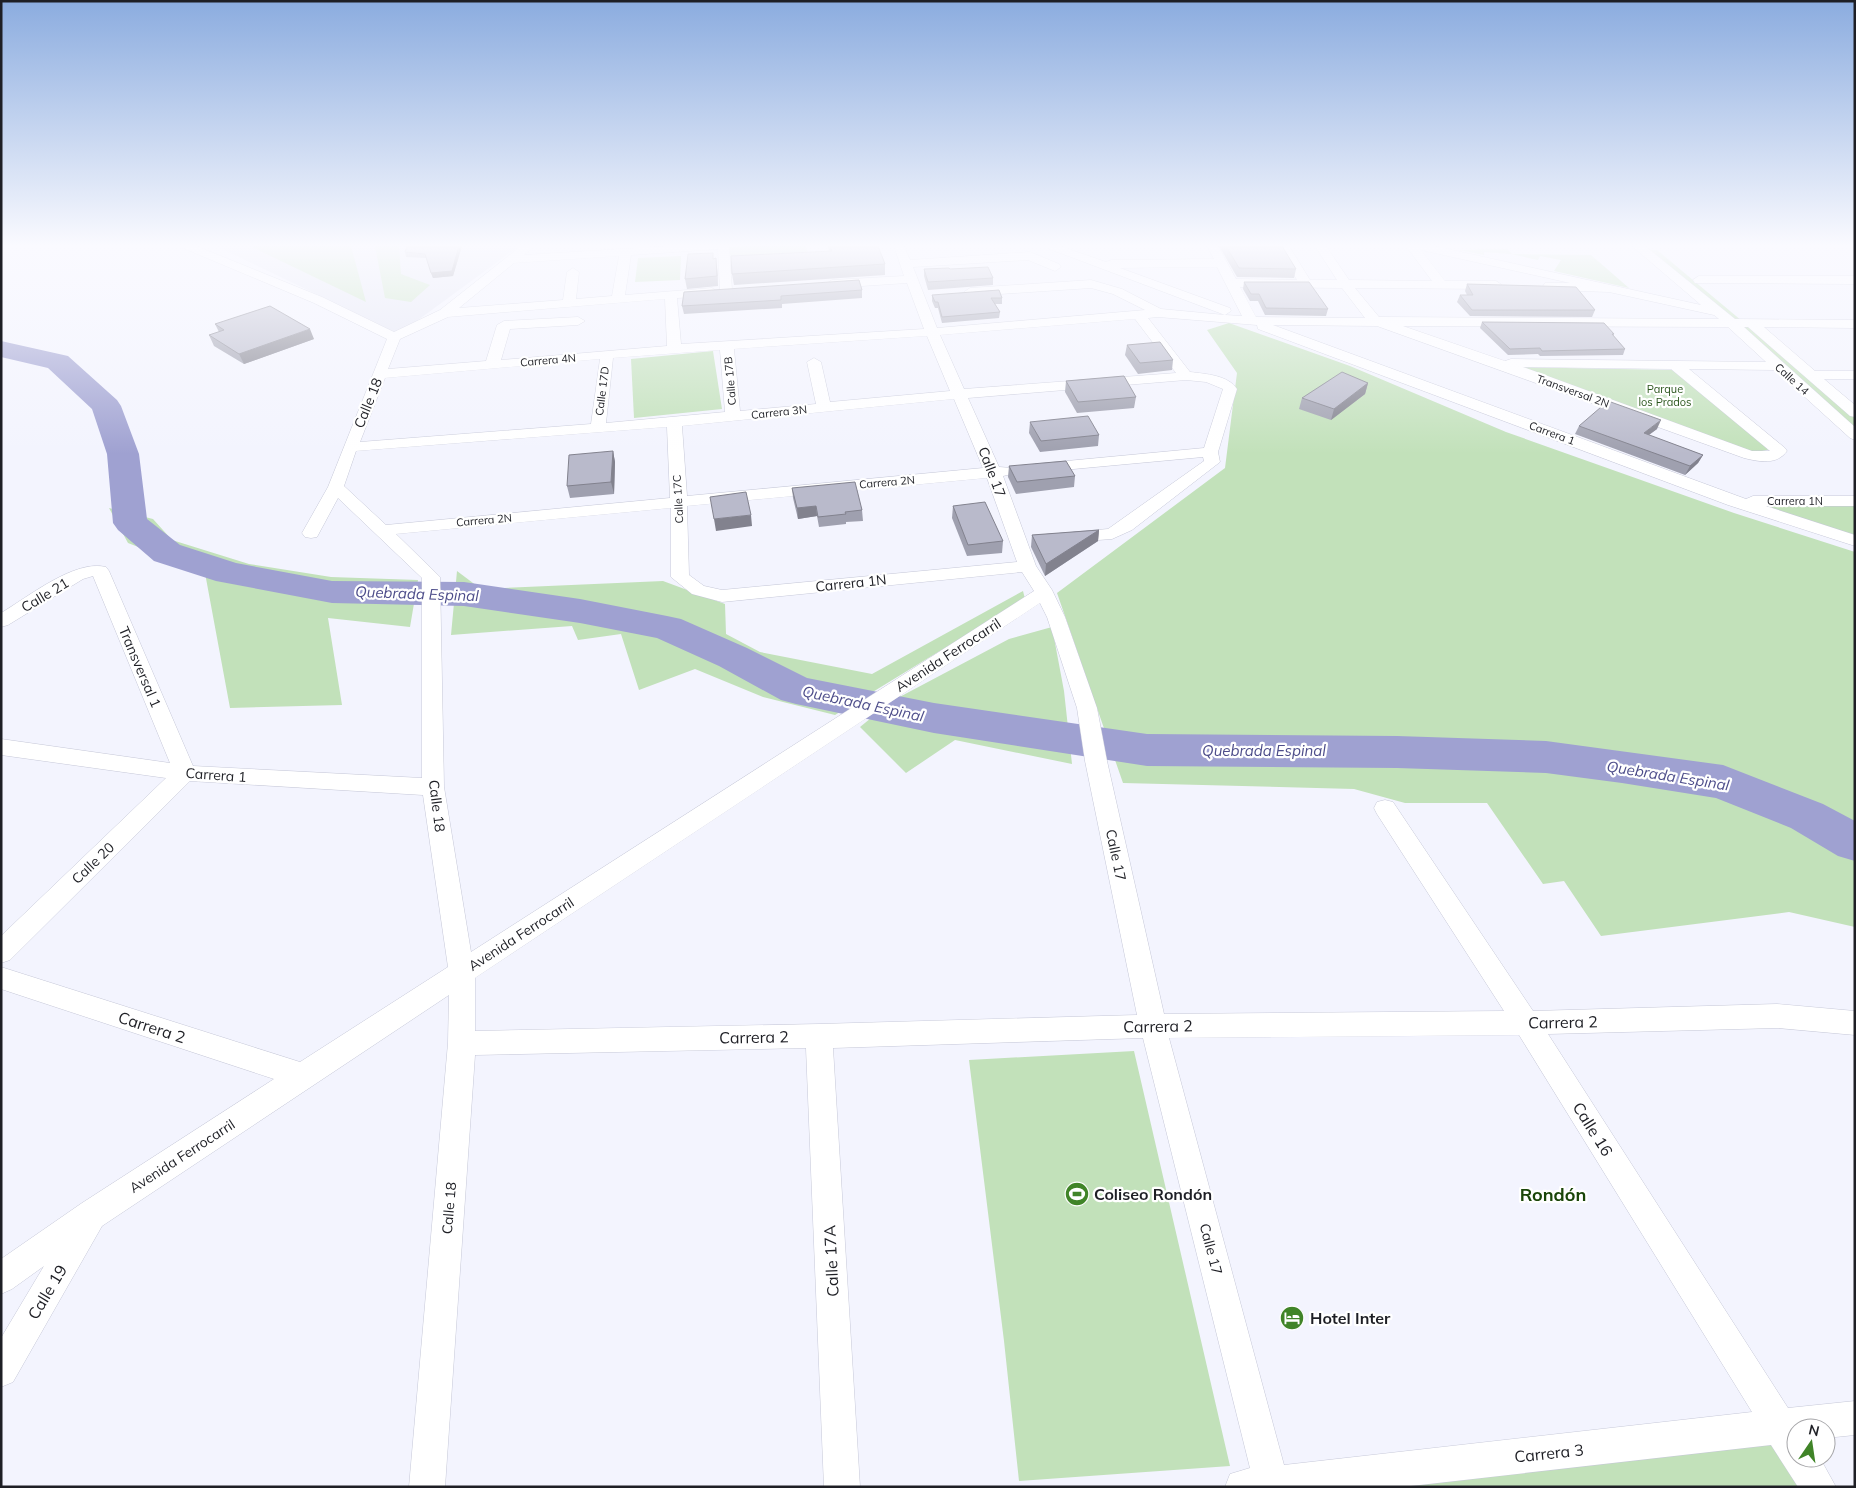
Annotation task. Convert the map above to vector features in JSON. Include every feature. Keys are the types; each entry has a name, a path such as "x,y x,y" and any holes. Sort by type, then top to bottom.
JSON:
{"street":[{"path":"350,315 394,337 440,315"},
{"path":"672,315 674,349"},
{"name":"Calle 17","path":"928,315 932,332 993,472 1027,566 1056,617 1087,708 1096,761 1153,1026 1262,1486"},
{"name":"Carrera 4N","path":"380,374 674,349 727,347 1143,315"},
{"name":"Carrera 4N","path":"1186,315 1251,321 1374,320 1855,324"},
{"name":"Carrera 1","path":"1236,315 1734,501 1855,541"},
{"path":"1248,315 1251,321"},
{"path":"1370,315 1374,320"},
{"name":"Calle 14","path":"1727,315 1731,323 1776,366 1855,435"},
{"name":"Calle 14","path":"1736,315 1751,324 1855,412"},
{"path":"1139,316 1186,376"},
{"name":"Transversal 2N","path":"1374,320 1750,455 1772,457 1779,451 1675,364"},
{"path":"492,365 504,325 578,321"},
{"name":"Calle 18","path":"394,337 350,446 336,487 384,530 431,577 433,787 462,973 462,1044 427,1487"},
{"name":"Calle 17B","path":"727,347 733,416"},
{"name":"Calle 17D","path":"598,427 607,355"},
{"path":"814,362 824,407"},
{"path":"1498,363 1776,366"},
{"path":"1812,375 1855,375"},
{"name":"Carrera 3N","path":"350,446 674,422 960,394 1186,376 1208,378 1221,382 1230,389 1210,452"},
{"name":"Calle 17C","path":"674,422 679,502 680,577"},
{"path":"1055,538 1112,534 1126,526 1212,462 1210,452"},
{"name":"Carrera 2N","path":"384,530 1210,452"},
{"path":"311,532 336,487"},
{"name":"Carrera 1N","path":"1734,501 1855,501"},
{"path":"1017,540 1036,539"},
{"name":"Carrera 1N","path":"680,577 698,590 722,596 1027,566"},
{"name":"Calle 21","path":"1,621 77,575 90,571"},
{"name":"Transversal 1","path":"90,571 100,571 185,773"},
{"name":"Avenida Ferrocarril","path":"1,1278 93,1214 1043,593"},
{"name":"Carrera 1","path":"1,747 185,773 433,787"},
{"name":"Calle 20","path":"1,952 185,773"},
{"name":"Calle 16","path":"1386,808 1526,1023 1786,1437"},
{"name":"Carrera 2","path":"1,978 303,1076"},
{"name":"Carrera 2","path":"462,1044 1153,1026 1526,1023 1777,1016 1855,1023"},
{"name":"Calle 17A","path":"819,1036 842,1487"},
{"name":"Calle 19","path":"1,1370 93,1214"},
{"name":"Carrera 3","path":"1836,1424 1855,1418"},
{"name":"Carrera 3","path":"1262,1486 1786,1440"},
{"path":"1806,1468 1818,1487"}],"shaded area":[{"path":"360,315 424,315 399,334"}],"green space":[{"path":"1726,315 1735,315 1742,321 1733,321"},
{"path":"1229,323 1350,366 1506,432 1734,513 1855,552 1855,927 1789,912 1601,936 1564,881 1543,884 1487,803 1405,803 1354,789 1123,783 1057,593 1225,468 1237,373 1207,330"},
{"path":"1740,327 1751,327 1855,417 1855,430"},
{"path":"713,351 722,409 634,418 631,359"},
{"name":"Parque los Prados","path":"1510,367 1674,370 1771,449 1753,453"},
{"path":"1758,504 1855,504 1855,536"},
{"path":"109,508 153,519 172,540 249,564 331,577 418,580 410,627 328,618 342,705 230,708 205,573 128,543"},
{"path":"457,571 481,589 663,581 725,604 726,634 760,652 872,674 1023,591 1025,599 835,715 763,697 695,669 639,690 621,634 578,640 572,626 451,635"},
{"path":"1052,627 1064,691 1072,764 955,740 906,773 860,727 892,701 1009,639"},
{"name":"Coliseo Rondón","path":"1134,1051 1230,1466 1019,1481 1004,1341 969,1060"},
{"path":"1781,1428 1786,1438 1786,1468 1804,1468 1818,1487 1285,1487"}],"building":[{"path":"241,315 286,315 310,329 239,354 209,335 224,330 215,324"},
{"path":"1482,322 1604,323 1625,349 1542,351 1540,348 1510,349"},
{"path":"1160,342 1173,360 1140,363 1127,345"},
{"path":"1342,372 1368,383 1334,409 1302,398"},
{"path":"1124,376 1136,397 1078,402 1066,381"},
{"path":"1608,401 1661,420 1644,433 1703,455 1690,466 1579,426"},
{"path":"1088,416 1099,435 1041,441 1030,422"},
{"path":"613,451 611,482 567,486 569,455"},
{"path":"1066,461 1075,476 1017,482 1009,466"},
{"path":"855,482 862,510 818,517 816,506 797,508 792,488"},
{"path":"746,492 751,515 714,519 710,497"},
{"path":"985,502 1003,541 968,545 953,506"},
{"path":"1099,530 1046,564 1032,535"}],"waterway":[{"name":"Quebrada Espinal","path":"1,349 58,362 106,406 123,454 130,523 167,553 229,573 332,592 464,594 580,611 667,628 733,657 796,690 934,718 1147,750 1397,752 1546,757 1723,782 1807,816 1855,843"}],"place":[{"name":"Coliseo Rondón","path":"1077,1194"},
{"name":"Hotel Inter","path":"1292,1318"}],"district":[{"name":"Rondón","path":"1553,1195"}]}
